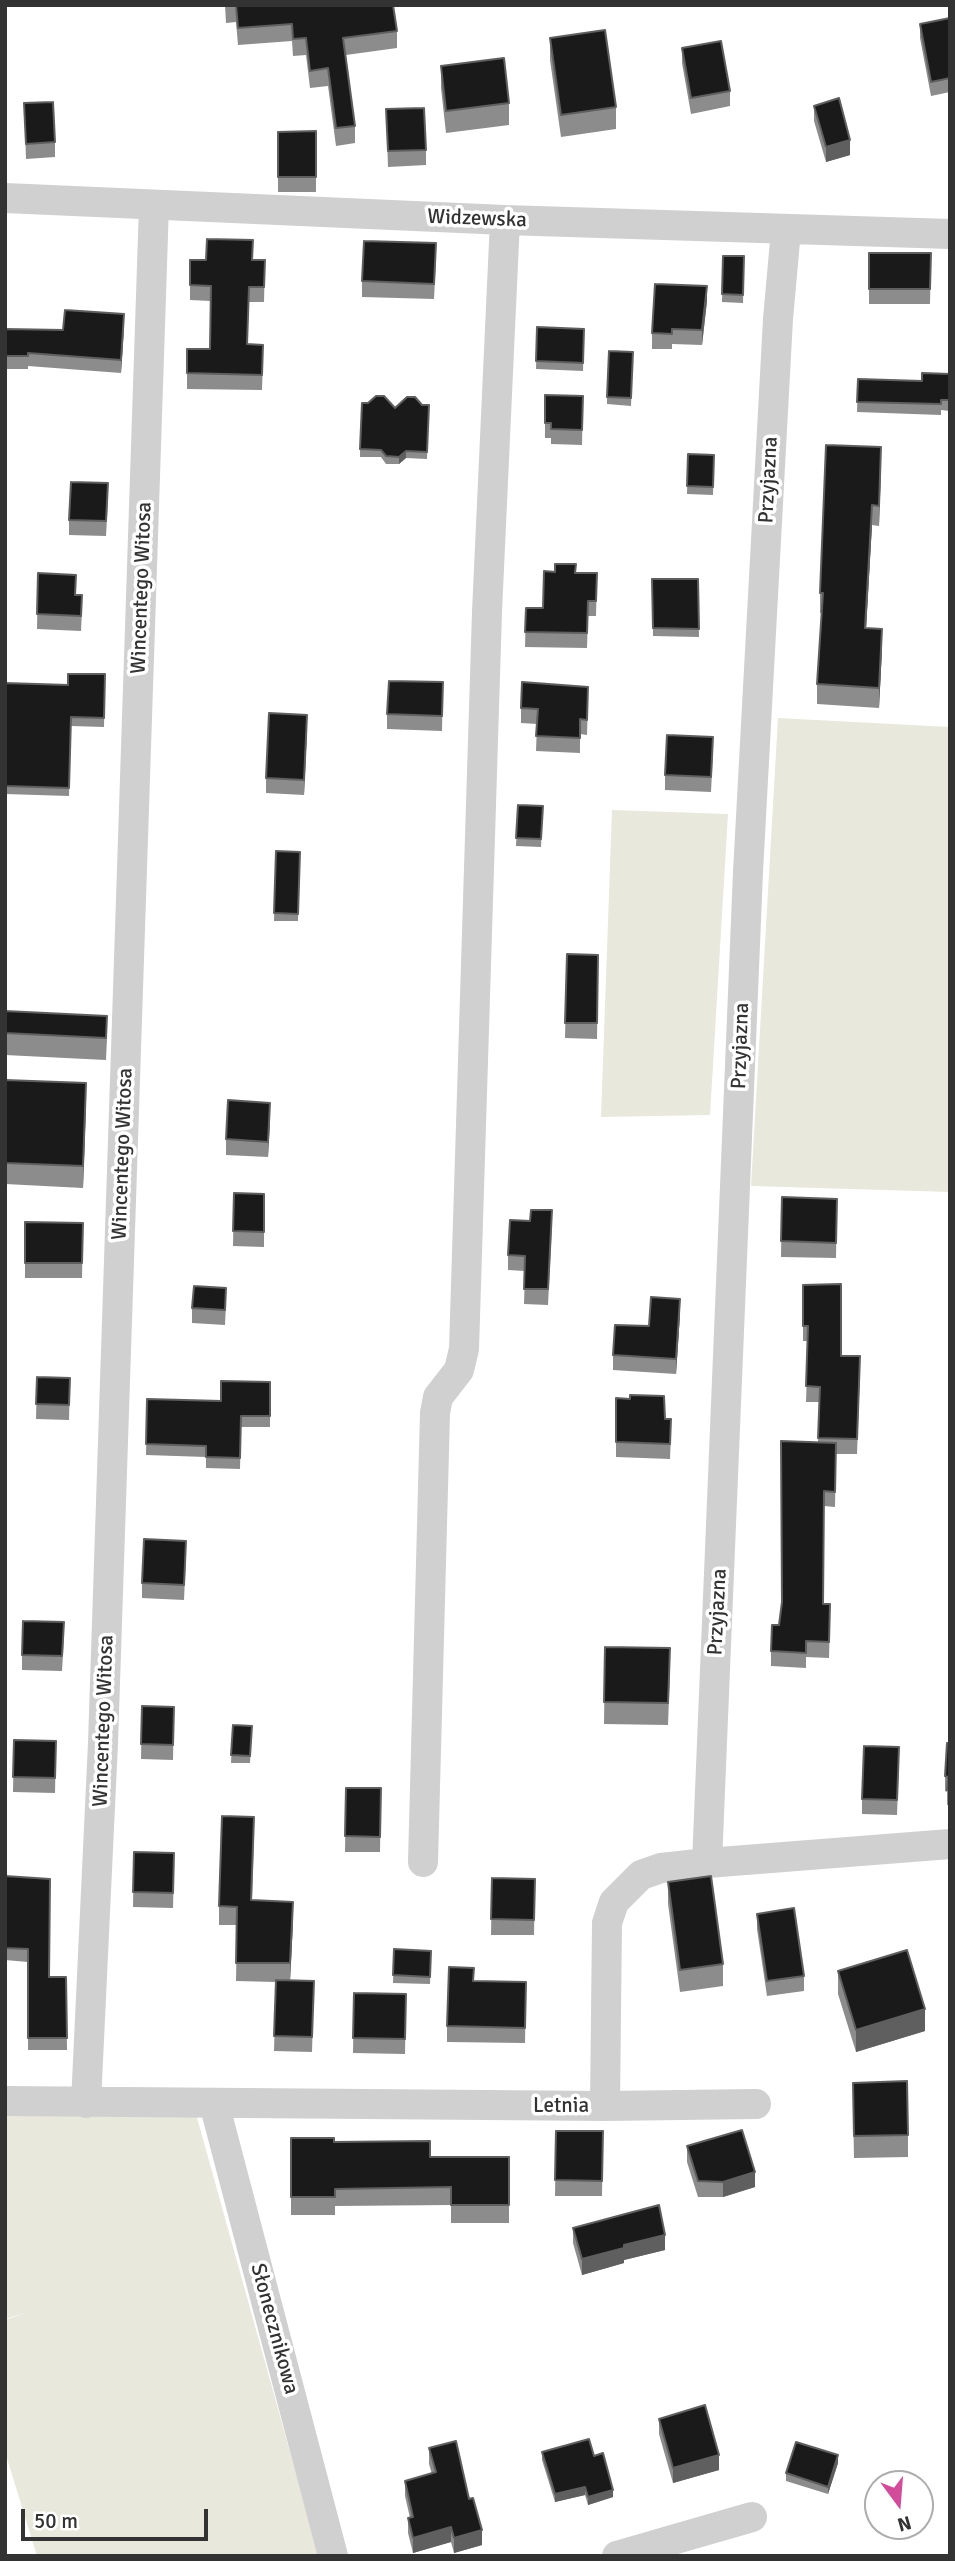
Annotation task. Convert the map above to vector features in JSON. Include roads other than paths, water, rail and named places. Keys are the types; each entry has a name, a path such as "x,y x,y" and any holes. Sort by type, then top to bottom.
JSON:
{"street":[{"name":"Widzewska","path":"5,198 505,220 950,234"},
{"name":"Wincentego Witosa","path":"86,2104 104,1729 154,205"},
{"path":"423,1862 435,1413 438,1397 459,1370 464,1349 486,626 505,220"},
{"name":"Przyjazna","path":"707,1863 748,872 777,333 786,230"},
{"name":"Letnia","path":"5,2102 605,2106 607,1923 614,1902 641,1875 661,1868 707,1863 950,1844"},
{"name":"Słonecznikowa","path":"214,2103 333,2556"},
{"path":"605,2106 756,2104"},
{"path":"617,2556 752,2517"}]}
